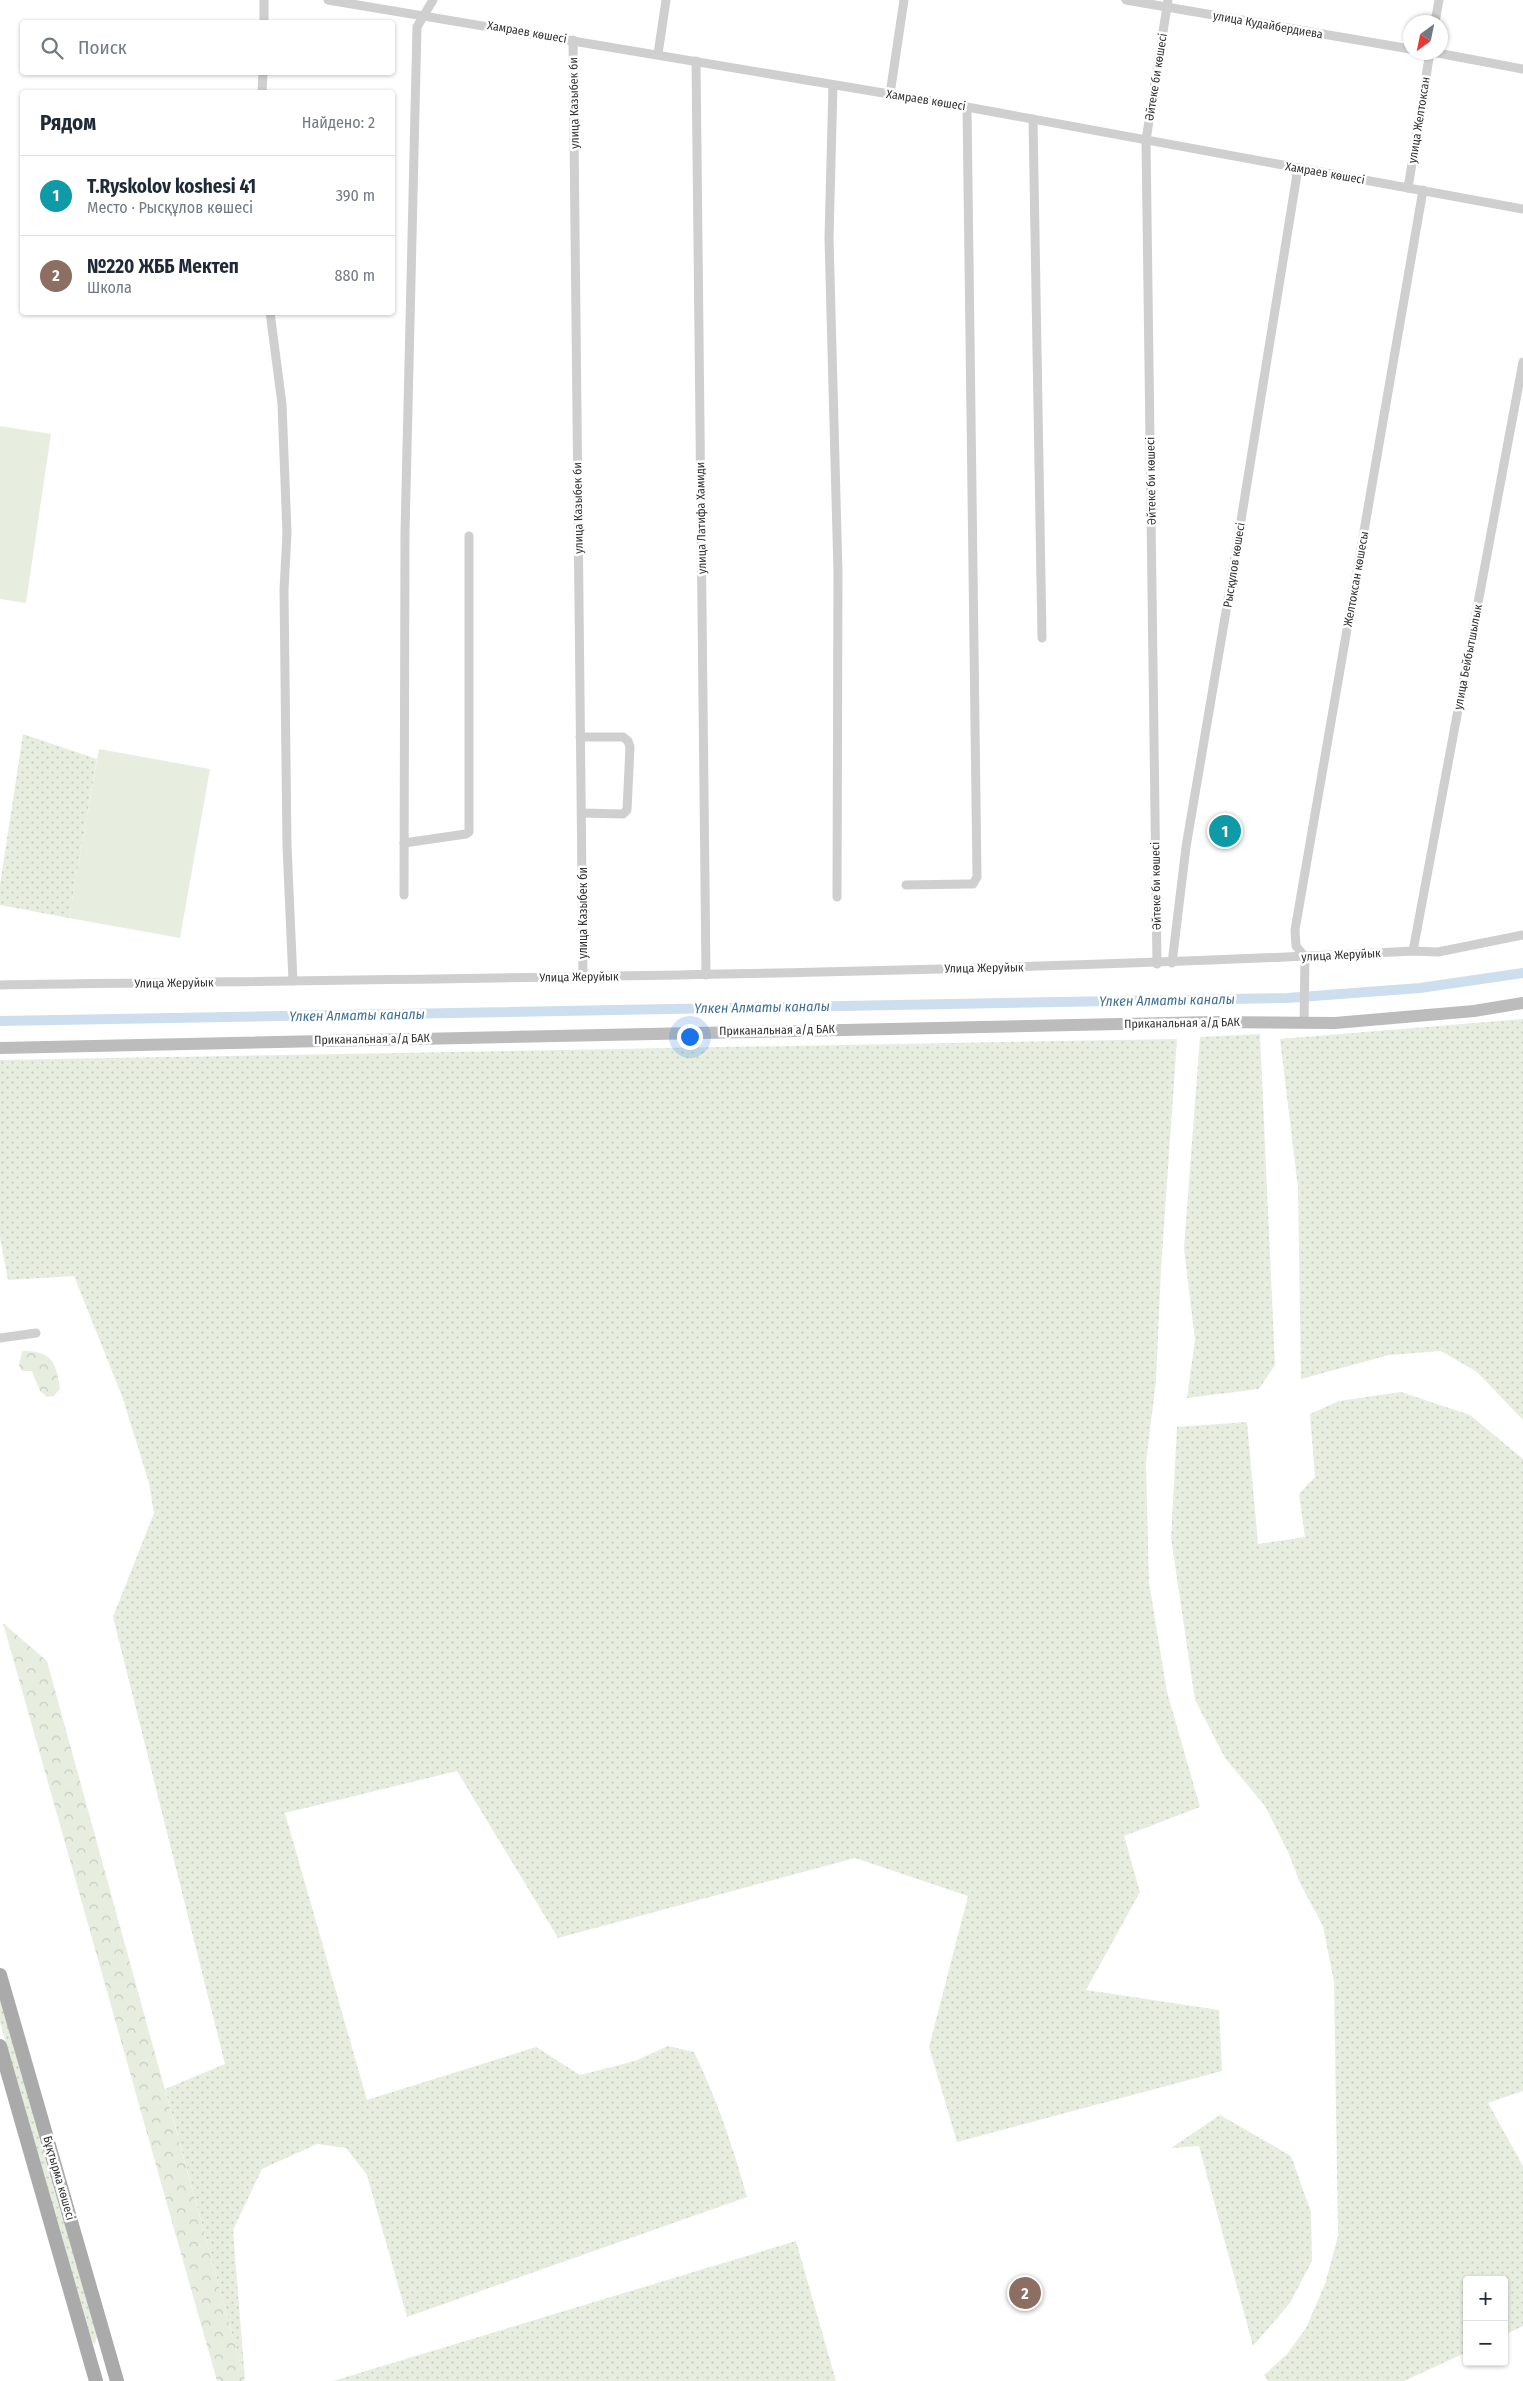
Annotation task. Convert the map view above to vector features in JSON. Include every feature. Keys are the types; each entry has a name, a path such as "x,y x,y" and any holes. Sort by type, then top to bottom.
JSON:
{"main road":[{"name":"Бұқтырма көшесі","path":"0,1975 117,2381"},
{"name":"Бұқтырма көшесі","path":"0,2046 96,2381"},
{"path":"88,2353 108,2348"}],"street":[{"path":"264,0 264,20"},
{"name":"Хамраев көшесі","path":"328,0 968,107 1523,209"},
{"path":"404,895 405,533 417,27 433,0"},
{"path":"658,54 666,0"},
{"path":"890,94 904,0"},
{"name":"улица Кудайбердиева","path":"1126,0 1167,4 1403,48"},
{"path":"1436,15 1439,0"},
{"name":"Әйтеке би көшесі","path":"1157,964 1146,140 1167,4"},
{"name":"улица Казыбек би","path":"573,40 583,977"},
{"path":"1448,55 1523,69"},
{"name":"улица Желтоксан","path":"1408,188 1430,60"},
{"name":"улица Латифа Хамиди","path":"696,61 706,974"},
{"path":"262,90 263,75"},
{"path":"833,84 829,238 838,572 837,897"},
{"path":"906,885 974,884 977,877 968,107"},
{"path":"1033,119 1042,638"},
{"name":"Рысқұлов көшесі","path":"1172,963 1188,838 1298,168"},
{"name":"Желтоксан көшесы","path":"1305,962 1296,946 1295,930 1423,190"},
{"path":"270,315 282,404 287,533 284,590 287,846 294,981"},
{"name":"улица Бейбытшылык","path":"1413,951 1523,362"},
{"path":"404,843 469,832 470,536"},
{"path":"580,737 623,736 628,741 630,747 627,810 623,814 582,814"},
{"name":"улица Жеруйык","path":"1157,964 1305,962 1413,951 1438,952 1523,935"},
{"path":"1304,1023 1305,962"},
{"name":"Улица Жеруйык","path":"0,985 583,977 1157,964"},
{"name":"Приканальная а/д БАК","path":"0,1048 1177,1023 1335,1023 1474,1011 1523,1003"},
{"path":"0,1338 36,1333"}],"green space":[{"path":"0,426 51,434 26,603 0,599"},
{"path":"23,734 97,759 69,918 0,905 0,885"},
{"path":"99,749 210,769 180,938 69,918"},
{"path":"1523,1019 1523,1420 1477,1372 1441,1351 1389,1355 1301,1379 1298,1188 1280,1039"},
{"path":"1260,1034 1275,1365 1259,1389 1187,1398 1195,1340 1184,1248 1200,1037"},
{"path":"1177,1039 1161,1269 1156,1381 1146,1462 1149,1582 1167,1692 1200,1807 1124,1836 1140,1892 1086,1990 1219,2010 1222,2071 957,2142 929,2047 968,1896 855,1858 558,1938 457,1771 285,1813 367,2100 536,2047 580,2075 635,2061 668,2046 694,2052 724,2123 747,2197 407,2317 367,2175 346,2148 317,2144 262,2169 233,2230 245,2381 165,2089 225,2064 113,1617 154,1513 149,1483 122,1396 74,1276 8,1280 0,1237 0,1060"},
{"path":"22,1351 40,1353 51,1360 57,1371 60,1389 54,1396 47,1397 40,1391 32,1371 22,1371 19,1365"},
{"path":"1401,1392 1470,1415 1523,1459 1523,2091 1488,2103 1523,2166 1523,2326 1508,2333 1508,2276 1463,2276 1463,2354 1404,2381 1268,2381 1264,2375 1287,2354 1306,2328 1325,2284 1338,2236 1334,1982 1323,1926 1300,1883 1289,1854 1265,1806 1225,1758 1195,1700 1171,1538 1177,1427 1247,1422 1258,1544 1305,1537 1299,1494 1315,1477 1310,1414 1339,1401"},
{"path":"3,1623 47,1661 245,2381 217,2381"},
{"path":"0,1996 97,2336 95,2344 90,2339 0,2022"},
{"path":"1220,2115 1291,2156 1311,2212 1312,2261 1290,2303 1253,2346 1199,2146 1171,2148"},
{"path":"796,2241 836,2381 333,2381"}],"waterway":[{"name":"Үлкен Алматы каналы","path":"0,1021 1287,998 1420,988 1523,973"}],"place":[{"name":"T.Ryskolov koshesi 41","path":"1225,831"},
{"name":"№220 ЖББ Мектеп","path":"1025,2293"}]}
